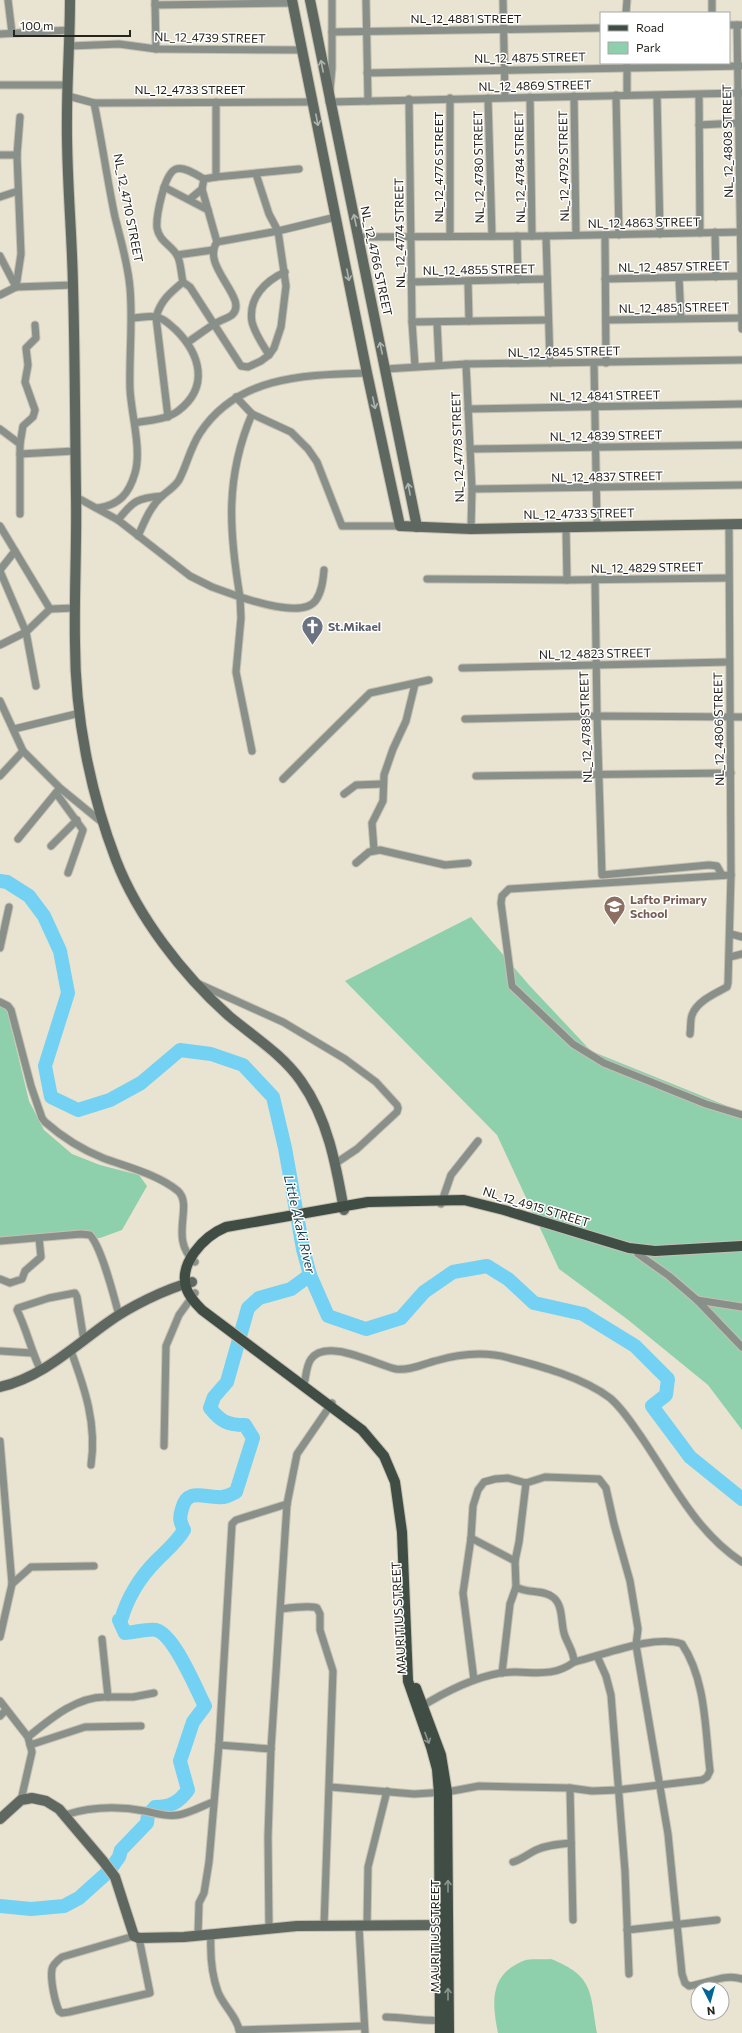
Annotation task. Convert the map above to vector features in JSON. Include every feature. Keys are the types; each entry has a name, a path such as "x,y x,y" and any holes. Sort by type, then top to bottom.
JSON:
{"main road":[{"name":"NL_12_4915 STREET","path":"193,1260 218,1236 278,1219 343,1208 442,1202 472,1202 629,1248 655,1251 742,1246"},
{"name":"NL_12_4915 STREET","path":"442,1202 471,1206 620,1251 638,1254 682,1255 742,1251"},
{"path":"193,1260 189,1282 193,1295"},
{"name":"MAURITIUS STREET","path":"193,1295 227,1326 331,1403 372,1440 387,1462 395,1482 402,1532 407,1673 420,1707 443,1792 444,2020 440,2033"},
{"name":"MAURITIUS STREET","path":"444,2020 449,2033"}],"street":[{"path":"8,0 12,34"},
{"path":"70,0 68,205 73,285 76,497 74,645 80,713 91,775 104,824 128,890 139,908 195,982 229,1015 279,1056 301,1081 314,1104 328,1138 336,1163 343,1208"},
{"name":"NL_12_4766 STREET","path":"310,0 329,102 386,369 417,527"},
{"path":"329,102 332,74 332,0"},
{"path":"366,0 368,100"},
{"path":"503,0 505,97"},
{"path":"626,12 627,0"},
{"path":"712,0 712,12"},
{"path":"156,49 155,2 292,2 303,50 367,373 400,526 342,526 317,462 308,449 291,432 252,414 236,398"},
{"name":"NL_12_4808 STREET","path":"739,25 740,93 738,123 742,276"},
{"name":"NL_12_4881 STREET","path":"332,32 600,28"},
{"path":"0,34 70,30"},
{"name":"NL_12_4739 STREET","path":"70,46 119,44 156,49 303,50"},
{"path":"627,65 627,95"},
{"name":"NL_12_4875 STREET","path":"367,73 504,70 627,65 740,66"},
{"path":"0,85 68,85"},
{"name":"NL_12_4869 STREET","path":"329,102 450,98 627,95 657,96 740,93"},
{"path":"699,95 700,233"},
{"name":"NL_12_4733 STREET","path":"68,96 94,103 313,102"},
{"name":"NL_12_4792 STREET","path":"574,96 576,235"},
{"path":"616,96 619,235"},
{"path":"657,96 660,234"},
{"name":"NL_12_4784 STREET","path":"530,97 532,236"},
{"name":"NL_12_4776 STREET","path":"450,98 450,236"},
{"name":"NL_12_4780 STREET","path":"488,98 492,236"},
{"name":"NL_12_4774 STREET","path":"409,99 411,282 415,366"},
{"path":"216,102 216,177"},
{"name":"NL_12_4710 STREET","path":"94,103 116,218 125,251 130,287 132,318 130,390 135,423 135,473 127,490 119,500 111,506 98,508"},
{"path":"16,288 21,254 17,155 20,117"},
{"path":"699,125 738,123"},
{"path":"0,155 17,155"},
{"path":"188,342 214,324 232,315 236,305 235,300 215,264 213,250 217,242 202,189 204,179 299,168"},
{"name":"NL_12_4710 STREET","path":"177,255 165,244 157,229 166,179 175,169 186,171 204,179"},
{"path":"213,250 177,255 183,282 190,287 241,366 248,367 269,355 279,337 286,286 278,231 270,214 256,174"},
{"path":"164,187 190,199 208,210"},
{"path":"190,199 202,189"},
{"path":"0,197 18,191"},
{"path":"217,242 278,231 336,217"},
{"path":"715,232 716,277"},
{"name":"NL_12_4863 STREET","path":"532,236 742,232"},
{"path":"605,235 606,363"},
{"path":"518,236 518,280"},
{"path":"358,237 532,236"},
{"path":"546,236 550,364"},
{"path":"0,256 16,288"},
{"path":"269,355 252,323 253,304 265,283 285,272"},
{"path":"742,276 742,329"},
{"name":"NL_12_4857 STREET","path":"605,279 742,276"},
{"path":"679,278 681,318"},
{"name":"NL_12_4855 STREET","path":"411,282 547,279"},
{"path":"468,281 470,321"},
{"path":"168,417 156,317 159,305 165,297 183,282"},
{"path":"0,295 16,288 73,285"},
{"path":"132,318 156,317 168,322 188,342 198,363 198,382 186,404 168,417 135,423"},
{"name":"NL_12_4851 STREET","path":"606,320 742,318"},
{"path":"412,322 548,320"},
{"path":"437,322 440,365"},
{"path":"20,514 20,444 23,426 33,417 35,410 24,378 28,368 26,348 36,338 35,325"},
{"name":"NL_12_4845 STREET","path":"386,369 466,364 550,364 742,360"},
{"path":"594,363 597,526"},
{"name":"NL_12_4778 STREET","path":"466,364 472,489 471,529"},
{"path":"138,536 145,520 162,496 170,491 178,480 191,449 200,433 223,407 236,398 269,384 292,377 367,373"},
{"name":"NL_12_4841 STREET","path":"468,409 742,404"},
{"path":"252,414 243,434 238,456 230,510 241,618 236,672 252,751"},
{"path":"0,429 20,444"},
{"name":"NL_12_4839 STREET","path":"470,449 742,445"},
{"path":"20,454 75,451"},
{"name":"NL_12_4837 STREET","path":"472,489 742,485"},
{"path":"118,520 130,504 149,497 162,496"},
{"path":"76,497 118,520 190,576 212,587 268,606 299,608 316,601 324,570"},
{"name":"NL_12_4733 STREET","path":"400,526 471,529 742,524"},
{"name":"NL_12_4806 STREET","path":"690,1034 692,1015 695,1010 713,994 727,987 730,957 731,718 728,578 729,525"},
{"path":"0,526 50,609"},
{"path":"566,527 566,580"},
{"path":"15,551 0,571 26,632 36,686"},
{"name":"NL_12_4829 STREET","path":"427,579 566,580 728,578"},
{"name":"NL_12_4788 STREET","path":"595,579 596,716 602,875 709,865 717,866 722,875"},
{"path":"0,645 26,632 50,609 75,608"},
{"name":"NL_12_4823 STREET","path":"462,668 729,662"},
{"path":"283,778 370,693 429,680"},
{"path":"374,850 372,823 383,801 382,784 387,763 406,721 415,684"},
{"path":"0,701 23,751 58,791 83,830 68,873"},
{"path":"14,729 80,713"},
{"path":"466,719 596,716 742,717"},
{"path":"0,776 23,751"},
{"path":"476,776 731,773"},
{"path":"344,794 356,785 382,784"},
{"path":"58,791 104,824"},
{"path":"18,839 58,791"},
{"path":"51,846 77,820"},
{"path":"356,863 369,852 374,850 445,865 468,862"},
{"path":"731,875 509,889 502,896 501,903 512,986 573,1044 604,1063 706,1104 742,1115"},
{"path":"0,948 9,907"},
{"path":"731,934 742,937"},
{"path":"730,957 742,954"},
{"path":"195,982 261,1014 283,1022 345,1059 376,1082 397,1105 397,1112 356,1149 336,1163"},
{"path":"0,1002 8,1006 11,1010 42,1118 50,1127 83,1148 160,1180 178,1192 181,1196 183,1206 182,1243 193,1260"},
{"path":"442,1202 451,1175 478,1141"},
{"path":"0,1241 81,1234 90,1235 94,1240 106,1271 119,1315"},
{"path":"0,1279 10,1282 22,1279 25,1271 41,1257 39,1238"},
{"path":"638,1254 669,1276 697,1300 742,1347"},
{"path":"0,1387 18,1382 41,1371 71,1351 119,1315 189,1282"},
{"path":"41,1371 32,1353 17,1309 48,1298 72,1293 76,1294 84,1341"},
{"path":"164,1446 166,1346 179,1315 193,1295"},
{"path":"697,1300 742,1307"},
{"path":"0,1351 32,1353"},
{"path":"71,1351 90,1409 94,1445 91,1465"},
{"path":"304,1383 308,1365 312,1357 321,1353 336,1351 351,1353 399,1369 458,1355 486,1354 508,1357 542,1367 587,1384 616,1404 656,1459 693,1515 726,1551 742,1562"},
{"path":"268,1928 268,1837 271,1749 287,1504 297,1454 331,1403"},
{"path":"0,1441 4,1524 12,1584 9,1599 2,1611 0,1637"},
{"path":"474,1680 463,1593 471,1538 473,1506 478,1490 484,1482 508,1478 526,1483 545,1477 600,1479 603,1482 630,1581 638,1630 636,1645 648,1710 658,1785 668,1834 682,1974 685,1983 689,1986 721,1978 732,1977 742,1980"},
{"path":"502,1673 510,1604 516,1587 515,1561 520,1542 526,1483"},
{"path":"198,1935 199,1903 204,1893 209,1862 219,1745 232,1524 236,1520 287,1504"},
{"path":"471,1538 515,1561"},
{"path":"12,1584 31,1567 94,1566"},
{"path":"516,1587 524,1592 542,1593 554,1598 559,1605 565,1635 574,1653 574,1662"},
{"path":"281,1609 313,1606 317,1608 320,1614 320,1630 334,1671 324,1926"},
{"path":"102,1639 108,1697"},
{"path":"330,1787 414,1794 443,1792 479,1786 617,1790 702,1780 707,1777 710,1771 700,1687 691,1658 682,1644 672,1640 657,1640 574,1662 567,1668 552,1673 502,1673 474,1680 420,1707"},
{"path":"597,1656 606,1676 611,1695 624,1871 629,1974"},
{"path":"28,1737 56,1715 89,1699 133,1697 154,1693"},
{"path":"0,1702 28,1737 32,1752 21,1800"},
{"path":"0,1716 6,1710"},
{"path":"30,1745 85,1728 141,1726"},
{"path":"219,1745 271,1749"},
{"path":"570,1788 573,1920"},
{"path":"211,1934 210,1956 218,1992 232,2011 239,2032 365,2029 363,1926 368,1867 387,1792"},
{"path":"0,1819 21,1800 32,1798 46,1801 59,1809 103,1860 115,1877 137,1937 150,1993 62,2013 54,1993 52,1970 56,1963 62,1957 137,1937 198,1935 297,1926 443,1925"},
{"path":"65,1815 87,1810 114,1808 146,1811 156,1814 179,1815 213,1802"},
{"path":"513,1862 522,1859 536,1850 553,1845 571,1843"},
{"path":"627,1930 717,1920"},
{"path":"386,2017 444,2020"}],"green space":[{"path":"471,917 529,985 591,1051 742,1112 742,1430 708,1385 627,1319 559,1269 497,1135 345,981"},
{"path":"0,1000 5,1002 29,1101 44,1130 72,1154 100,1165 139,1175 147,1186 122,1230 100,1238 0,1240"},
{"path":"551,1959 565,1965 575,1972 583,1979 588,1987 591,1996 597,2033 498,2033 494,2001 499,1982 504,1974 512,1967 523,1961"}],"waterway":[{"name":"Little Akaki River","path":"0,881 7,882 29,896 44,916 60,951 68,993 45,1066 51,1097 78,1110 110,1100 141,1083 180,1050 211,1054 243,1065 273,1097 285,1148 303,1249 310,1275 328,1316 366,1329 401,1318 424,1292 453,1272 487,1266 508,1279 534,1303 583,1314 635,1346 668,1379 666,1395 652,1406 690,1457 742,1499"},
{"path":"0,1906 31,1909 64,1906 79,1898 109,1871 119,1857 121,1850 147,1823 148,1815 155,1807 170,1805 178,1801 188,1790 180,1761 193,1722 205,1706 184,1663 170,1641 156,1630 125,1633 119,1620 121,1620 127,1603 140,1580 184,1530 180,1517 184,1502 188,1498 196,1495 223,1497 236,1492 253,1438 245,1425 225,1422 221,1420 210,1408 214,1397 227,1382 248,1308 259,1298 291,1289 310,1275"}],"place":[{"name":"St.Mikael","path":"312,646"},
{"name":"Lafto Primary School","path":"615,926"}]}
